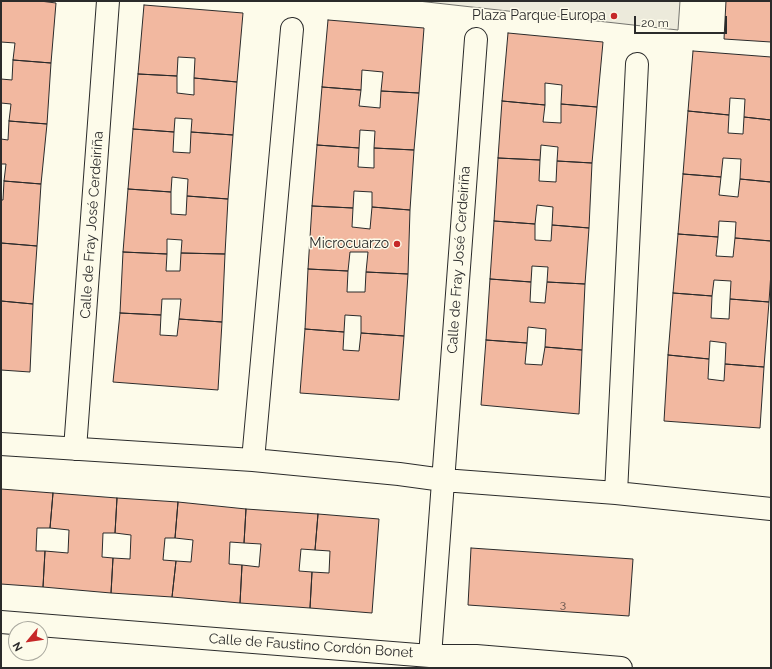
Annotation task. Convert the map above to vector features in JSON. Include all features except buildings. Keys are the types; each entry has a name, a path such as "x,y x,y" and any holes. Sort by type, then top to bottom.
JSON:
{"street":[{"name":"Calle de Fray José Cerdeiriña","path":"75,449 108,1"},
{"path":"253,460 292,29"},
{"name":"Calle de Fray José Cerdeiriña","path":"430,656 476,39"},
{"path":"616,493 637,64"},
{"path":"1,444 253,460 399,474 443,480 616,493 771,509"},
{"name":"Calle de Faustino Cordón Bonet","path":"1,622 430,656 476,656 621,668"}],"shaded area":[{"name":"Plaza Parque Europa","path":"418,1 680,1 678,30"}],"place":[{"name":"Plaza Parque Europa","path":"614,16"},
{"name":"Microcuarzo","path":"397,244"}]}
